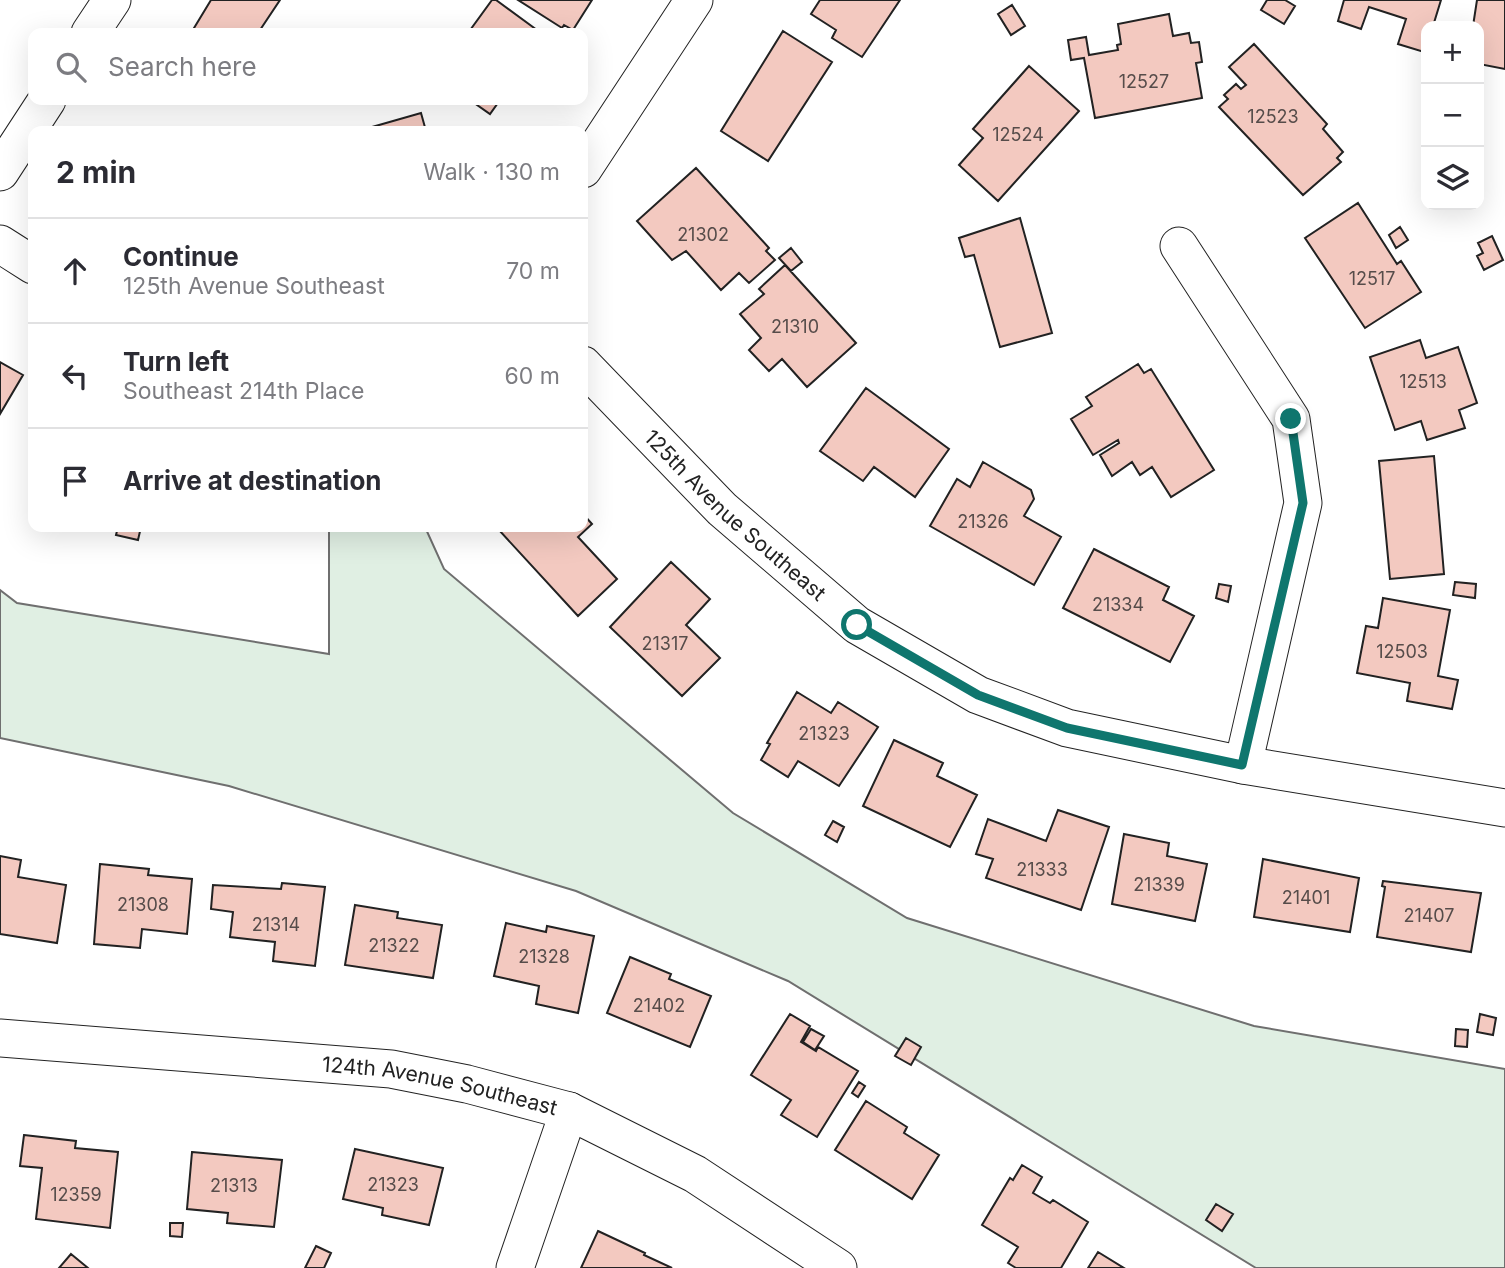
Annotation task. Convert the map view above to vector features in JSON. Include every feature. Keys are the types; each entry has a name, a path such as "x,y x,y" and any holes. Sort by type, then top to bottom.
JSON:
{"street":[{"path":"93,28 112,0"},
{"path":"588,161 694,0"},
{"path":"30,126 44,105"},
{"path":"0,172 28,129"},
{"path":"0,244 28,261"},
{"path":"1180,246 1291,419 1303,503 1242,765"},
{"name":"125th Avenue Southeast","path":"588,370 722,509 857,625 978,695 1067,728 1242,765 1505,808"},
{"name":"124th Avenue Southeast","path":"0,1038 391,1069 467,1084 569,1111 695,1174 838,1268"},
{"path":"515,1268 569,1111"}],"green space":[{"path":"329,532 427,532 444,569 733,813 907,918 1254,1026 1505,1069 1505,1268 1256,1268 788,981 576,891 229,786 0,738 0,590 17,603 329,654"}],"building":[{"path":"211,0 280,0 261,28 194,28"},
{"path":"492,0 496,0 534,28 472,28"},
{"path":"518,0 592,0 574,28 564,25 562,28"},
{"path":"820,0 900,0 862,57 832,38 836,30 811,14"},
{"path":"1267,0 1285,0 1295,6 1284,24 1261,10"},
{"path":"1344,0 1441,0 1435,21 1421,21 1421,51 1398,44 1406,19 1369,7 1361,29 1338,21"},
{"path":"1477,0 1505,0 1505,69 1484,65 1484,21 1474,21"},
{"path":"1012,5 1025,26 1011,35 998,14"},
{"path":"1169,14 1173,36 1189,33 1191,43 1199,42 1202,62 1196,63 1202,98 1095,118 1084,58 1071,60 1068,40 1086,37 1089,55 1118,50 1117,45 1121,44 1118,24"},
{"path":"783,31 832,62 768,161 721,131"},
{"path":"1254,44 1327,124 1323,129 1343,152 1337,158 1341,162 1303,195 1219,107 1228,99 1224,95 1236,84 1241,89 1246,85 1229,67"},
{"path":"1029,66 1079,111 998,201 959,165 983,138 973,129"},
{"path":"477,105 496,105 490,114"},
{"path":"421,113 425,126 376,126"},
{"path":"696,168 769,248 766,251 775,260 749,283 739,273 721,290 686,251 672,260 637,221"},
{"path":"1358,203 1397,264 1401,261 1421,292 1365,328 1305,238"},
{"path":"1020,218 1052,333 1000,347 974,255 965,257 959,238"},
{"path":"1400,227 1408,240 1396,248 1389,235"},
{"path":"1492,236 1503,260 1484,270 1477,256 1483,253 1478,243"},
{"path":"791,248 802,262 791,271 779,258"},
{"path":"785,265 856,343 807,387 782,359 769,371 749,350 761,338 740,314 764,294 759,289"},
{"path":"1420,340 1426,358 1458,347 1477,403 1459,410 1465,428 1427,440 1421,421 1395,430 1370,357"},
{"path":"0,362 23,375 0,414"},
{"path":"1138,364 1144,373 1151,369 1214,470 1171,497 1152,467 1140,475 1132,462 1112,476 1100,455 1119,443 1118,440 1093,455 1071,419 1092,406 1086,397"},
{"path":"866,388 949,449 915,497 874,467 863,481 820,451"},
{"path":"1434,456 1444,574 1390,579 1379,461"},
{"path":"983,462 1031,490 1034,499 1024,516 1061,537 1034,585 930,526 957,479 970,487"},
{"path":"117,532 140,532 138,540 116,535"},
{"path":"501,532 583,532 578,537 617,579 578,616"},
{"path":"1094,549 1169,587 1163,600 1194,616 1170,662 1063,608"},
{"path":"671,562 710,599 686,625 720,658 682,696 610,627"},
{"path":"1455,582 1476,584 1475,598 1453,595"},
{"path":"1219,584 1231,586 1228,602 1216,598"},
{"path":"1383,598 1450,610 1438,676 1458,680 1452,709 1407,701 1410,683 1357,673 1366,626 1378,628"},
{"path":"797,692 831,713 838,702 878,727 839,786 798,761 788,777 761,760 770,744 767,743"},
{"path":"894,740 943,763 937,776 977,795 950,847 863,806"},
{"path":"1058,810 1109,827 1081,910 986,878 993,859 976,854 988,819 1046,841"},
{"path":"833,821 844,827 837,842 825,835"},
{"path":"1124,834 1169,843 1167,856 1207,864 1195,921 1112,904"},
{"path":"0,856 21,860 18,877 66,885 57,943 0,934"},
{"path":"1263,859 1359,878 1350,932 1254,917"},
{"path":"100,864 149,869 148,875 192,879 187,934 142,929 140,948 94,944"},
{"path":"1383,881 1481,893 1471,952 1377,937 1385,887 1382,886"},
{"path":"282,883 325,887 315,966 273,961 275,942 230,937 233,912 211,909 213,885 281,889"},
{"path":"355,905 398,912 397,918 442,925 433,978 345,965"},
{"path":"506,923 546,932 547,926 594,936 578,1013 536,1004 539,986 494,976"},
{"path":"630,957 671,974 669,979 711,996 690,1047 607,1013"},
{"path":"790,1014 810,1026 801,1042 816,1051 818,1047 858,1071 817,1137 781,1115 791,1100 751,1075"},
{"path":"1480,1014 1496,1018 1493,1035 1477,1032"},
{"path":"811,1029 824,1036 815,1050 803,1042"},
{"path":"1456,1029 1468,1030 1467,1047 1455,1046"},
{"path":"906,1038 921,1047 911,1065 895,1056"},
{"path":"859,1082 865,1086 858,1097 852,1093"},
{"path":"866,1101 907,1127 904,1133 939,1155 912,1199 835,1150"},
{"path":"24,1135 76,1141 75,1148 118,1152 110,1228 36,1219 42,1168 20,1166"},
{"path":"355,1149 443,1168 429,1225 382,1215 383,1208 343,1199"},
{"path":"192,1152 282,1160 274,1227 227,1223 228,1213 187,1209"},
{"path":"1022,1165 1042,1177 1033,1193 1050,1203 1053,1200 1088,1222 1061,1268 1016,1268 1008,1263 1018,1247 982,1225 1010,1178 1013,1180"},
{"path":"1216,1204 1233,1214 1222,1231 1206,1220"},
{"path":"170,1223 183,1223 182,1237 170,1236"},
{"path":"598,1231 645,1253 644,1255 672,1268 581,1268"},
{"path":"316,1246 331,1253 324,1268 305,1268"},
{"path":"1098,1252 1124,1268 1088,1268"},
{"path":"71,1254 88,1268 59,1268"}],"route":[{"path":"857,625 978,695 1067,728 1242,765 1303,503 1291,419"}]}
